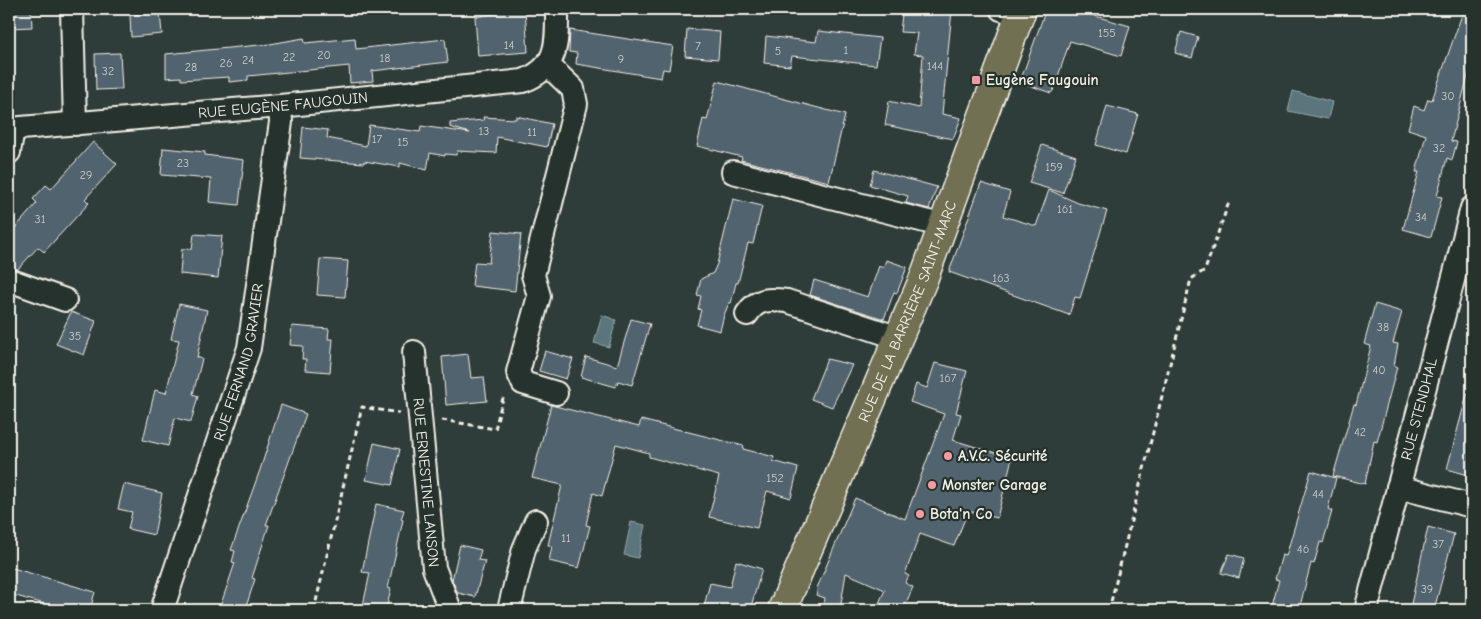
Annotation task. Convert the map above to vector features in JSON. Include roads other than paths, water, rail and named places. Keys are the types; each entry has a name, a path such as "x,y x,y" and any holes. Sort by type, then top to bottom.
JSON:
{"main road":[{"name":"RUE DE LA BARRIÈRE SAINT-MARC","path":"782,610 899,338 941,233 1014,11"}],"street":[{"path":"72,9 75,124"},
{"path":"556,393 523,383 518,372 539,296 533,275 576,104 573,89 548,65 554,54 557,40 557,9"},
{"name":"RUE EUGÈNE FAUGOUIN","path":"9,152 11,129 280,106 523,82 538,75 548,65"},
{"name":"RUE FERNAND GRAVIER","path":"162,610 249,348 280,132 280,106"},
{"path":"731,179 916,233 941,233"},
{"name":"RUE STENDHAL","path":"1366,610 1472,208"},
{"path":"9,280 64,300"},
{"path":"747,314 752,306 761,301 779,300 899,338"},
{"name":"RUE ERNESTINE LANSON","path":"414,352 434,568 450,610"},
{"path":"1398,487 1472,506"},
{"path":"508,610 524,549 536,521"}],"water":[{"path":"1293,91 1332,102 1328,119 1288,111"},
{"path":"602,315 616,320 609,347 594,343"},
{"path":"631,522 645,525 638,558 624,555"}],"place":[{"name":"Eugène Faugouin","path":"976,80"},
{"name":"A.V.C. Sécurité","path":"948,456"},
{"name":"Monster Garage","path":"932,485"},
{"name":"Bota'n Co","path":"920,514"}]}
